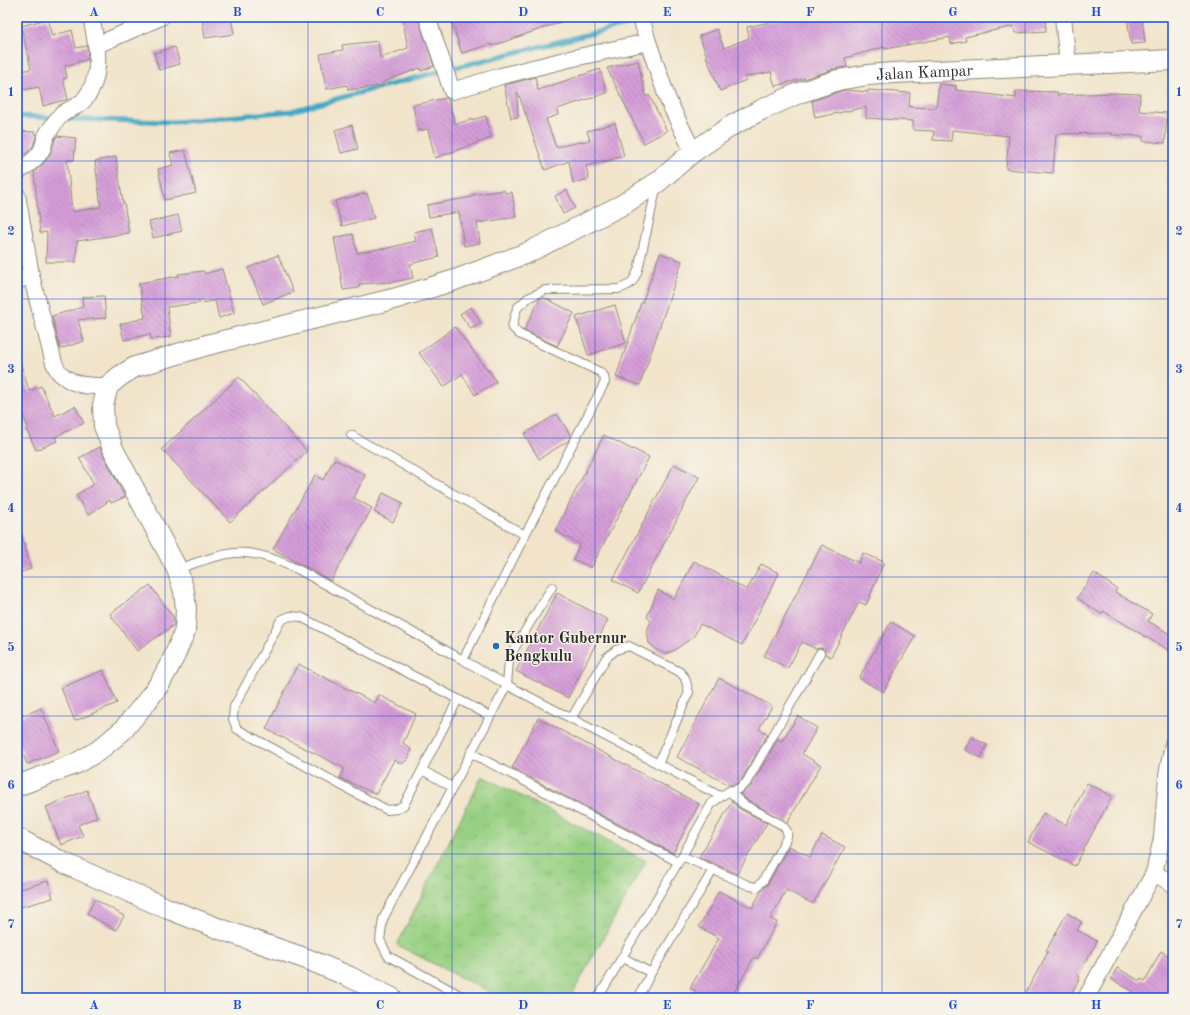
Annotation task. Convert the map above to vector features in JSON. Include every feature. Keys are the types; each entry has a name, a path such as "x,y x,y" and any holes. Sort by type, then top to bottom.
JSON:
{"street":[{"path":"17,172 40,154 45,135 61,115 84,101 92,88 97,70 97,45 91,17"},
{"path":"97,45 161,17"},
{"path":"427,17 452,92 501,76 647,39"},
{"path":"641,17 668,100 693,152"},
{"path":"1063,17 1068,64"},
{"name":"Jalan Kampar","path":"108,386 120,376 135,367 206,345 397,298 455,280 527,253 622,205 658,182 693,152 731,126 761,110 838,80 893,73 1173,60"},
{"path":"17,195 24,278 54,363 61,374 73,382 85,386 108,386 103,404 104,426 117,458 177,569 184,591 186,609 185,631 174,657 160,683 123,730 98,751 76,764 17,786"},
{"path":"1086,998 1154,873 1162,838 1167,775 1173,744"},
{"path":"17,838 64,863 166,908 220,929 307,959 350,977 392,998"},
{"path":"1154,873 1173,884"}],"lane":[{"path":"463,660 525,535 605,382 604,376 600,372 518,334 512,327 517,308 528,298 545,290 618,289 628,286 633,281 638,270 658,182"},
{"path":"351,435 525,535"},
{"path":"177,569 218,556 236,553 258,554 279,560 507,685 720,796"},
{"path":"465,998 388,956 380,940 383,919 507,685 509,660 514,649 552,587"},
{"path":"458,699 404,805 397,809 387,810 237,729 232,719 234,707 280,620 290,616 301,617 458,699 490,716"},
{"path":"571,719 606,658 616,650 629,646 680,672 685,678 689,692 658,764"},
{"path":"598,998 712,803 728,791 738,788 746,783 820,653"},
{"path":"471,752 680,859 713,870 750,886 757,887 763,881 788,836 787,830 782,825 743,804 728,791"},
{"path":"422,770 452,787"},
{"path":"638,998 651,973 713,870"},
{"path":"622,957 651,973"}],"green space":[{"path":"482,776 646,861 570,998 501,998 397,945"}],"building":[{"path":"202,17 231,17 234,34 205,38"},
{"path":"402,17 418,17 434,66 421,71 420,68 383,82 383,86 348,90 347,85 326,89 320,54 343,50 342,45 378,41 380,58 408,48"},
{"path":"450,17 569,17 569,19 492,46 491,44 462,53"},
{"path":"783,17 1045,17 1046,31 1015,33 1014,26 965,37 966,41 951,44 950,37 885,49 884,47 845,58 847,67 834,69 806,78 775,86 771,72 744,77 746,80 720,91 699,36 717,29 724,48 749,38 747,27 784,19"},
{"path":"1127,17 1142,17 1145,43 1131,44"},
{"path":"47,19 52,36 72,30 76,48 87,46 88,59 65,66 67,78 63,79 68,99 43,106 39,87 17,91 17,72 31,69 21,26"},
{"path":"175,47 180,64 159,70 154,53"},
{"path":"638,61 646,97 649,95 667,131 644,143 607,68"},
{"path":"600,69 607,93 557,109 558,115 546,119 556,147 590,140 587,131 615,123 624,156 586,166 589,179 573,183 569,161 545,170 518,92 518,117 511,118 504,85 535,77 538,90"},
{"path":"939,84 956,86 956,90 1016,98 1016,91 1057,92 1057,95 1114,93 1140,94 1139,111 1167,113 1165,143 1143,141 1143,136 1112,135 1112,133 1056,134 1053,173 1006,169 1009,136 952,130 951,141 933,140 934,131 913,130 913,121 866,118 866,107 815,118 812,101 846,90 910,93 909,107 936,108"},
{"path":"446,98 448,99 455,124 486,116 491,138 435,158 428,129 418,131 413,105"},
{"path":"352,125 358,149 341,153 335,130"},
{"path":"17,131 35,132 35,134 37,134 33,146 26,154 17,154"},
{"path":"57,136 76,138 74,160 67,160 72,212 101,207 95,161 116,157 129,233 77,241 76,262 46,262 47,232 40,233 34,172 49,156"},
{"path":"185,150 196,193 165,200 158,169 173,165 170,153"},
{"path":"504,190 505,193 512,192 516,217 477,223 480,243 464,246 459,212 429,217 427,205 472,197 472,195"},
{"path":"567,190 575,208 563,214 555,196"},
{"path":"367,193 374,218 342,226 335,201"},
{"path":"178,215 182,231 153,238 149,222"},
{"path":"432,228 439,257 410,264 413,278 393,282 359,284 359,288 343,290 334,238 353,234 357,253 384,249 416,241 414,232"},
{"path":"660,253 682,261 640,385 616,377"},
{"path":"278,255 293,292 263,304 248,268"},
{"path":"222,269 234,313 219,318 215,301 167,307 171,337 151,339 150,334 124,340 120,324 145,318 139,283 179,276 178,274 204,271 204,274"},
{"path":"104,296 106,318 78,320 84,341 60,349 52,316 83,307 82,297"},
{"path":"543,297 574,313 557,346 524,330 540,298"},
{"path":"615,305 626,343 588,355 576,317"},
{"path":"471,307 481,323 471,329 460,314"},
{"path":"455,327 488,371 489,370 496,382 475,395 462,374 444,387 419,353"},
{"path":"20,361 29,391 41,386 55,416 75,406 84,423 55,437 57,441 36,450 26,428 28,427 17,403 17,362"},
{"path":"239,377 307,451 230,522 162,449"},
{"path":"557,414 571,436 568,441 539,459 524,434"},
{"path":"604,435 649,457 591,568 573,559 580,544 555,531"},
{"path":"100,447 125,497 111,503 110,500 88,515 76,495 94,484 79,458"},
{"path":"334,459 365,475 354,498 372,508 331,581 273,549 315,475 323,480"},
{"path":"674,464 699,477 638,593 613,580"},
{"path":"383,493 403,503 393,522 374,512"},
{"path":"21,532 31,569 17,573 17,533"},
{"path":"822,545 859,563 863,553 884,562 866,605 859,602 831,657 825,654 825,651 822,648 816,649 802,642 788,668 764,656"},
{"path":"694,561 747,590 761,564 779,573 742,645 700,624 694,636 675,650 665,654 657,650 649,643 647,631 651,621 647,617 658,590 674,599"},
{"path":"1094,573 1117,589 1115,592 1152,614 1148,621 1173,636 1173,653 1103,611 1101,614 1077,598"},
{"path":"150,585 174,618 174,625 137,651 110,614"},
{"path":"557,593 608,620 568,698 516,671"},
{"path":"891,622 915,636 883,692 859,678"},
{"path":"298,664 375,703 379,695 416,714 403,743 411,749 408,759 402,764 394,760 376,794 340,778 344,768 266,729"},
{"path":"103,670 117,703 75,721 61,688"},
{"path":"719,678 772,706 759,729 768,734 742,779 736,784 729,785 677,757"},
{"path":"41,708 59,751 27,764 17,739 17,718"},
{"path":"798,716 817,728 802,754 821,765 787,823 740,794 751,786 778,739 782,741"},
{"path":"538,718 699,804 673,853 512,768"},
{"path":"971,737 987,745 981,758 965,750"},
{"path":"1087,783 1112,796 1075,866 1028,842 1043,813 1066,825"},
{"path":"87,790 97,817 78,825 83,836 61,845 46,807"},
{"path":"732,802 740,809 767,823 737,874 699,857"},
{"path":"822,835 845,847 813,904 786,890 770,919 777,922 757,959 754,957 731,998 692,998 696,991 690,988 719,938 699,927 719,891 752,908 762,890 768,884 789,846 810,857"},
{"path":"48,881 53,898 17,908 17,890"},
{"path":"95,899 124,916 116,930 87,914"},
{"path":"1067,913 1082,922 1077,930 1097,941 1078,976 1080,977 1069,998 1037,998 1026,992"},
{"path":"1161,951 1173,958 1173,998 1131,998 1134,992 1111,979 1117,968 1140,981 1141,979 1145,981"}],"waterway":[{"path":"64,119 174,122 291,111 445,70 658,17"},
{"path":"17,116 54,118"}],"place":[{"name":"Kantor Gubernur Bengkulu","path":"496,646"}]}
